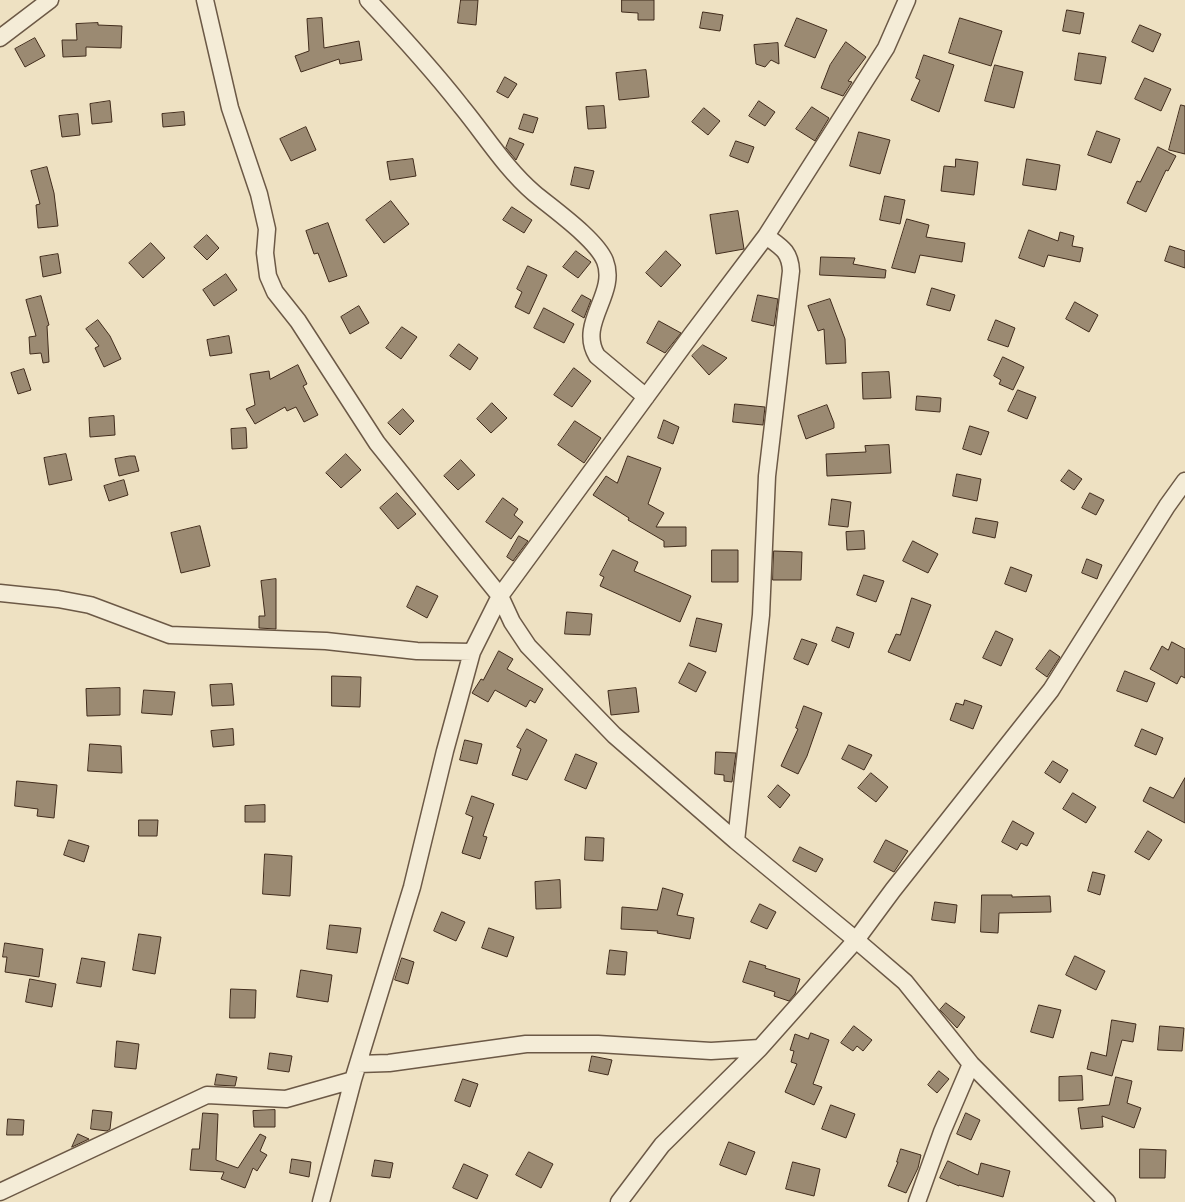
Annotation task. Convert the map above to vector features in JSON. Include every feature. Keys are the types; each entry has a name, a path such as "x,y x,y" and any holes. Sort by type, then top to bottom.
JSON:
{"street":[{"path":"0,38 50,0"},
{"path":"205,0 230,108 261,203 267,229 266,253 268,276 275,292 298,321 377,443 500,596 512,622 528,646 614,734 736,842 906,982 970,1064 1107,1202"},
{"path":"368,0 460,104 517,178 585,236 599,251 605,262 607,283 591,325 593,350 597,356 646,396"},
{"path":"321,1202 353,1080 412,887 445,751 472,652 500,596 766,236 886,48 908,0"},
{"path":"736,842 761,615 767,476 790,271 790,260 787,253 766,236"},
{"path":"620,1202 662,1145 760,1048 856,940 892,890 1051,690 1167,506 1185,481"},
{"path":"0,593 90,604 170,635 326,641 416,651 472,652"},
{"path":"358,1064 390,1063 526,1044 598,1044 711,1050 760,1048"},
{"path":"916,1202 970,1064"},
{"path":"0,1192 207,1095 286,1099 353,1080"}],"building":[{"path":"461,0 478,0 476,25 458,23"},
{"path":"622,0 654,0 654,20 638,20 638,13 622,12"},
{"path":"1067,10 1084,13 1080,34 1063,31"},
{"path":"703,12 723,15 720,31 700,28"},
{"path":"322,18 324,48 359,41 362,60 340,64 339,59 301,72 295,56 309,51 307,19"},
{"path":"797,18 827,30 815,58 785,46"},
{"path":"960,18 1002,31 991,66 949,53"},
{"path":"98,23 98,25 122,26 121,48 86,47 86,56 63,57 62,40 77,40 76,24"},
{"path":"1140,25 1161,34 1153,52 1132,42"},
{"path":"35,38 45,56 25,67 15,49"},
{"path":"846,42 866,57 848,81 852,82 843,96 821,88 830,65"},
{"path":"778,43 779,64 771,60 765,67 756,64 754,45"},
{"path":"1079,53 1106,57 1101,84 1075,80"},
{"path":"924,55 954,65 939,112 911,100 920,80 916,78"},
{"path":"995,65 1023,72 1014,108 985,101"},
{"path":"646,70 649,97 619,100 616,73"},
{"path":"505,77 517,84 508,98 497,92"},
{"path":"1145,78 1171,89 1161,111 1135,99"},
{"path":"110,101 112,122 92,124 90,104"},
{"path":"759,101 775,112 765,126 749,116"},
{"path":"1181,105 1185,106 1185,154 1169,150"},
{"path":"604,106 606,128 588,129 586,107"},
{"path":"812,107 829,118 815,141 796,129"},
{"path":"704,108 720,121 708,135 692,122"},
{"path":"184,112 185,125 163,127 162,114"},
{"path":"78,114 80,135 62,137 59,116"},
{"path":"524,114 538,118 533,133 519,129"},
{"path":"306,127 316,150 291,161 280,139"},
{"path":"1097,131 1120,139 1111,163 1088,155"},
{"path":"859,132 890,140 880,174 850,166"},
{"path":"510,138 524,144 516,160 506,148"},
{"path":"736,141 754,147 748,163 730,156"},
{"path":"1158,147 1176,156 1168,171 1166,170 1146,212 1127,203 1137,181 1140,182"},
{"path":"413,159 416,176 390,180 387,162"},
{"path":"956,159 978,162 974,195 941,191 944,166 955,167"},
{"path":"1027,159 1060,165 1056,190 1023,185"},
{"path":"47,167 54,193 58,226 38,228 36,205 40,204 31,171"},
{"path":"575,167 594,171 589,189 571,185"},
{"path":"885,196 905,200 900,224 880,220"},
{"path":"391,201 409,224 384,243 366,220"},
{"path":"512,207 532,220 524,233 503,220"},
{"path":"738,211 744,249 716,254 710,215"},
{"path":"907,219 929,225 926,237 965,243 962,262 920,255 915,273 892,268"},
{"path":"328,223 347,276 329,282 318,253 314,254 306,231"},
{"path":"1029,230 1058,241 1060,232 1074,236 1072,246 1083,248 1080,262 1048,255 1044,267 1019,258"},
{"path":"207,235 219,248 207,260 194,247"},
{"path":"151,243 165,258 143,278 129,263"},
{"path":"1170,246 1185,251 1185,268 1165,261"},
{"path":"576,251 591,262 578,278 563,267"},
{"path":"666,251 681,265 661,287 646,273"},
{"path":"58,254 61,273 43,277 40,257"},
{"path":"821,257 855,258 853,264 886,270 885,278 820,275"},
{"path":"528,266 547,275 529,314 515,307 522,292 517,289"},
{"path":"226,274 237,290 214,306 203,290"},
{"path":"932,288 955,295 950,311 927,305"},
{"path":"582,295 591,300 584,318 572,311"},
{"path":"758,295 778,299 774,326 752,321"},
{"path":"41,296 49,325 47,326 49,362 43,363 41,353 30,354 29,337 36,336 26,300"},
{"path":"830,299 845,339 846,363 826,364 824,329 818,331 808,306"},
{"path":"1075,302 1098,315 1089,332 1066,319"},
{"path":"359,306 369,323 350,334 341,317"},
{"path":"544,308 574,324 564,343 534,328"},
{"path":"98,320 110,336 121,359 104,367 95,348 99,346 86,329"},
{"path":"996,320 1015,328 1008,347 988,340"},
{"path":"659,321 681,333 665,353 647,343"},
{"path":"402,327 417,337 401,359 386,348"},
{"path":"229,336 232,353 210,356 207,340"},
{"path":"459,344 478,358 470,370 450,356"},
{"path":"703,345 727,358 709,375 692,356"},
{"path":"1003,357 1024,367 1013,390 999,384 1001,380 994,376"},
{"path":"298,365 307,384 303,386 318,415 304,422 296,407 287,411 285,407 255,424 246,409 255,405 250,374 269,371 270,379"},
{"path":"574,368 591,381 572,407 554,395"},
{"path":"24,369 31,390 18,394 11,373"},
{"path":"889,372 891,398 863,399 862,373"},
{"path":"1018,390 1036,397 1027,419 1008,411"},
{"path":"917,396 941,398 940,412 916,410"},
{"path":"492,403 507,418 491,433 477,419"},
{"path":"735,404 765,407 763,425 733,422"},
{"path":"827,405 834,428 806,439 798,416"},
{"path":"403,409 414,421 400,435 388,423"},
{"path":"114,416 115,435 90,437 89,418"},
{"path":"664,420 679,427 673,444 658,438"},
{"path":"575,421 601,438 584,463 558,445"},
{"path":"970,426 989,432 981,455 963,449"},
{"path":"246,428 247,448 232,449 231,429"},
{"path":"889,445 891,473 827,476 826,454 866,452 865,446"},
{"path":"66,454 72,480 49,485 44,458"},
{"path":"346,454 361,470 341,488 326,473"},
{"path":"135,456 139,471 119,476 115,459"},
{"path":"628,456 661,468 648,504 664,513 656,527 686,527 686,546 664,547 664,541 628,520 629,518 593,495 606,476 617,483"},
{"path":"461,460 475,475 458,490 444,476"},
{"path":"1069,470 1082,479 1074,490 1061,481"},
{"path":"957,474 981,479 977,501 953,496"},
{"path":"124,480 128,495 109,501 104,486"},
{"path":"397,493 416,514 398,529 380,508"},
{"path":"1090,493 1104,500 1096,515 1082,508"},
{"path":"503,498 518,509 514,515 523,522 511,539 486,522"},
{"path":"832,499 851,502 848,527 829,525"},
{"path":"976,518 998,522 995,538 973,533"},
{"path":"200,526 210,566 181,573 171,533"},
{"path":"864,531 865,549 847,550 846,532"},
{"path":"519,536 528,541 513,561 507,557"},
{"path":"913,541 938,554 928,573 903,561"},
{"path":"613,550 638,562 634,571 691,596 680,622 600,586 604,577 600,575"},
{"path":"712,550 738,550 738,582 712,582"},
{"path":"774,551 802,552 801,580 773,580"},
{"path":"1087,559 1102,565 1097,579 1082,573"},
{"path":"1011,567 1032,575 1026,592 1005,584"},
{"path":"864,575 884,581 876,602 857,595"},
{"path":"276,579 276,629 259,628 259,616 265,616 261,581"},
{"path":"417,586 438,596 427,618 407,607"},
{"path":"912,598 931,605 910,661 888,652 896,634 900,635"},
{"path":"567,612 592,614 590,635 565,634"},
{"path":"697,618 722,624 716,652 690,646"},
{"path":"837,627 854,633 849,648 832,641"},
{"path":"996,631 1013,639 1001,666 983,658"},
{"path":"802,639 817,644 808,665 794,659"},
{"path":"1172,642 1185,649 1185,678 1181,676 1177,684 1150,669 1162,646 1168,650"},
{"path":"1050,650 1060,657 1047,677 1036,669"},
{"path":"499,651 513,659 507,669 543,689 535,703 530,700 526,707 495,690 488,702 472,693 481,679 483,680"},
{"path":"689,663 706,672 696,692 679,683"},
{"path":"1125,671 1155,683 1147,702 1117,691"},
{"path":"332,676 361,677 360,707 332,706"},
{"path":"232,684 234,705 212,706 210,685"},
{"path":"120,688 120,715 87,716 86,689"},
{"path":"636,688 639,712 611,715 608,691"},
{"path":"144,690 175,692 172,715 142,713"},
{"path":"965,700 982,706 973,729 950,720 956,703 963,705"},
{"path":"804,706 822,713 807,756 798,774 781,766 798,729 796,728"},
{"path":"233,729 234,745 213,747 211,731"},
{"path":"527,729 547,740 527,780 512,775 521,749 517,747"},
{"path":"1142,729 1163,738 1156,755 1135,746"},
{"path":"465,740 482,744 477,764 460,760"},
{"path":"90,744 121,746 122,773 88,771"},
{"path":"849,745 872,755 864,770 842,759"},
{"path":"716,752 736,753 732,782 724,781 724,775 715,774"},
{"path":"576,754 597,763 586,789 565,780"},
{"path":"1053,761 1068,770 1060,783 1045,773"},
{"path":"871,773 888,787 876,802 858,788"},
{"path":"1185,778 1185,823 1143,801 1150,787 1173,798"},
{"path":"17,781 57,785 54,818 37,816 38,809 15,806"},
{"path":"778,785 790,795 780,808 768,797"},
{"path":"1073,793 1096,807 1086,823 1063,809"},
{"path":"472,796 494,804 483,836 487,837 480,859 462,853 473,817 466,814"},
{"path":"265,805 265,822 245,822 245,806"},
{"path":"139,820 158,820 157,836 139,836"},
{"path":"1013,821 1034,833 1027,846 1021,843 1017,850 1002,842"},
{"path":"1148,831 1162,840 1149,860 1135,852"},
{"path":"586,837 604,838 603,861 585,860"},
{"path":"69,840 89,846 84,862 64,855"},
{"path":"886,840 908,851 894,872 874,862"},
{"path":"800,847 823,859 816,872 793,861"},
{"path":"265,854 292,856 290,896 263,894"},
{"path":"1093,872 1105,875 1100,895 1088,891"},
{"path":"560,880 561,908 536,909 535,882"},
{"path":"663,888 683,894 677,915 694,918 690,939 657,933 658,931 621,929 622,907 657,910"},
{"path":"982,895 1012,895 1012,897 1050,896 1051,912 999,913 998,933 981,932"},
{"path":"935,902 957,905 955,923 932,920"},
{"path":"760,904 776,912 767,929 751,922"},
{"path":"442,912 465,922 456,941 434,931"},
{"path":"330,925 361,928 357,953 327,949"},
{"path":"489,928 514,937 507,957 482,948"},
{"path":"139,934 161,937 155,974 133,970"},
{"path":"5,943 43,949 39,977 5,972 7,957 3,957"},
{"path":"610,950 627,952 625,975 607,974"},
{"path":"1075,956 1105,971 1096,990 1066,975"},
{"path":"82,958 105,962 101,987 77,983"},
{"path":"402,958 414,962 408,984 395,980"},
{"path":"750,961 766,966 765,968 800,979 795,994 789,1001 774,996 775,992 743,982"},
{"path":"301,970 332,975 328,1002 297,997"},
{"path":"30,979 56,984 52,1007 26,1002"},
{"path":"231,989 256,990 255,1018 230,1018"},
{"path":"946,1003 965,1017 957,1028 940,1010"},
{"path":"1039,1005 1061,1010 1053,1038 1031,1032"},
{"path":"1112,1020 1136,1024 1133,1042 1122,1040 1112,1076 1087,1069 1091,1052 1106,1056"},
{"path":"854,1026 872,1040 863,1051 857,1046 853,1051 841,1043"},
{"path":"1160,1026 1184,1028 1182,1051 1158,1050"},
{"path":"811,1033 829,1040 813,1084 822,1087 814,1105 785,1092 797,1064 791,1062 794,1051 790,1050 795,1034 808,1039"},
{"path":"117,1041 139,1044 136,1069 115,1067"},
{"path":"270,1053 292,1056 289,1072 268,1069"},
{"path":"592,1056 612,1060 608,1075 589,1071"},
{"path":"939,1071 949,1079 937,1093 928,1085"},
{"path":"217,1074 237,1077 235,1086 215,1085"},
{"path":"1082,1076 1083,1100 1059,1101 1059,1077"},
{"path":"1116,1077 1132,1081 1127,1103 1141,1108 1134,1128 1102,1116 1103,1127 1081,1129 1078,1108 1109,1105"},
{"path":"463,1079 478,1084 470,1107 455,1101"},
{"path":"831,1105 855,1114 846,1138 822,1129"},
{"path":"93,1110 112,1112 110,1129 107,1131 91,1129"},
{"path":"275,1110 275,1127 254,1127 253,1111"},
{"path":"203,1113 218,1114 216,1160 238,1168 260,1134 266,1137 260,1151 267,1155 257,1171 253,1168 245,1188 221,1179 224,1172 190,1170 192,1149 199,1149"},
{"path":"966,1113 980,1120 971,1140 957,1134"},
{"path":"8,1119 24,1120 23,1135 7,1135"},
{"path":"78,1134 89,1139 72,1147"},
{"path":"729,1142 755,1152 746,1175 720,1165"},
{"path":"901,1149 921,1155 918,1168 906,1193 888,1186"},
{"path":"1140,1149 1166,1150 1165,1178 1140,1178"},
{"path":"529,1152 553,1164 541,1188 516,1175"},
{"path":"292,1159 311,1162 309,1177 290,1173"},
{"path":"375,1160 393,1163 390,1178 372,1176"},
{"path":"948,1161 978,1175 981,1163 1010,1171 1003,1197 959,1186 940,1178"},
{"path":"793,1162 820,1169 814,1196 786,1189"},
{"path":"464,1164 488,1175 477,1199 453,1188"}]}
